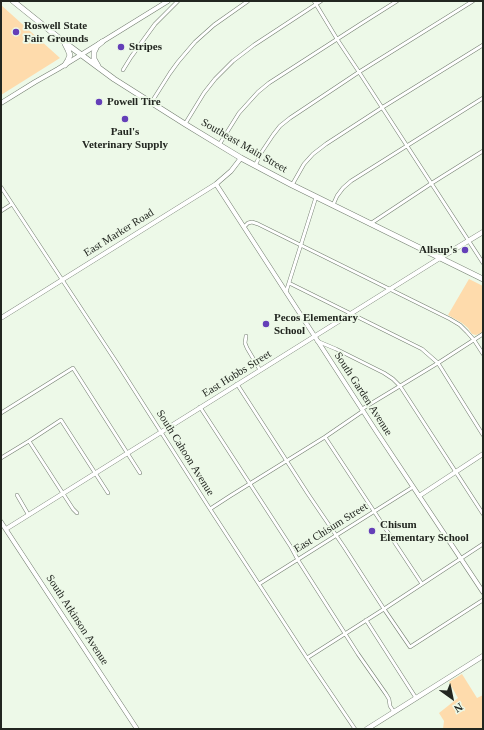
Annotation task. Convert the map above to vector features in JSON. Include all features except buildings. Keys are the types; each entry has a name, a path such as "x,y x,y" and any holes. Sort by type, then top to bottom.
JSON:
{"main road":[{"name":"Southeast Main Street","path":"13,1 81,55 151,103 219,145 292,185 483,279"},
{"path":"64,42 70,55 65,65"},
{"path":"100,68 95,62 93,55 96,48 102,42"},
{"name":"East Hobbs Street","path":"440,258 483,232"},
{"path":"367,729 483,656"}],"street":[{"path":"1,103 168,1"},
{"path":"123,70 155,24 178,1"},
{"path":"151,103 170,73 195,42 214,25 248,1"},
{"path":"314,1 337,39 483,263"},
{"path":"185,124 204,93 215,79 233,61 254,45 322,1"},
{"path":"219,145 239,114 258,92 269,83 397,1"},
{"path":"256,166 261,153 273,135 290,118 359,72 473,1"},
{"path":"292,185 304,164 313,154 326,144 382,107 483,45"},
{"path":"333,205 343,188 351,181 483,98"},
{"path":"370,224 483,151"},
{"name":"East Marker Road","path":"1,318 216,184 231,171 241,158"},
{"name":"South Garden Avenue","path":"216,184 317,341 483,592"},
{"name":"South Cahoon Avenue","path":"1,187 307,658 355,729"},
{"path":"286,292 290,284 316,197"},
{"path":"1,211 12,204"},
{"path":"244,227 248,223 252,222 460,324 474,340 483,354"},
{"name":"East Hobbs Street","path":"1,532 440,258"},
{"path":"290,284 422,349 438,363 483,435"},
{"path":"210,509 325,437 363,410 483,334"},
{"path":"246,336 245,343 247,348 260,370"},
{"path":"317,341 384,372 400,386 483,514"},
{"path":"1,413 73,368 140,473"},
{"path":"237,384 286,461 410,647 483,600"},
{"path":"200,407 345,633 389,698 390,706 394,712"},
{"path":"1,458 61,420 108,493"},
{"path":"325,437 422,584"},
{"path":"29,441 77,513"},
{"path":"419,496 483,454"},
{"name":"East Chisum Street","path":"259,584 413,487"},
{"path":"17,495 28,514"},
{"name":"South Atkinson Avenue","path":"1,522 137,729"},
{"path":"307,658 483,544"},
{"path":"366,620 416,698"}],"shaded area":[{"name":"Roswell State Fair Grounds","path":"1,5 60,58 1,95"},
{"path":"469,279 483,286 483,332 476,335 472,334 462,323 448,315"},
{"path":"462,674 477,698 483,695 483,729 443,729 444,721 439,713 458,698 449,682"}],"place":[{"name":"Roswell State Fair Grounds","path":"16,32"},
{"name":"Stripes","path":"121,47"},
{"name":"Powell Tire","path":"99,102"},
{"name":"Paul's Veterinary Supply","path":"125,119"},
{"name":"Allsup's","path":"465,250"},
{"name":"Pecos Elementary School","path":"266,324"},
{"name":"Chisum Elementary School","path":"372,531"}]}
